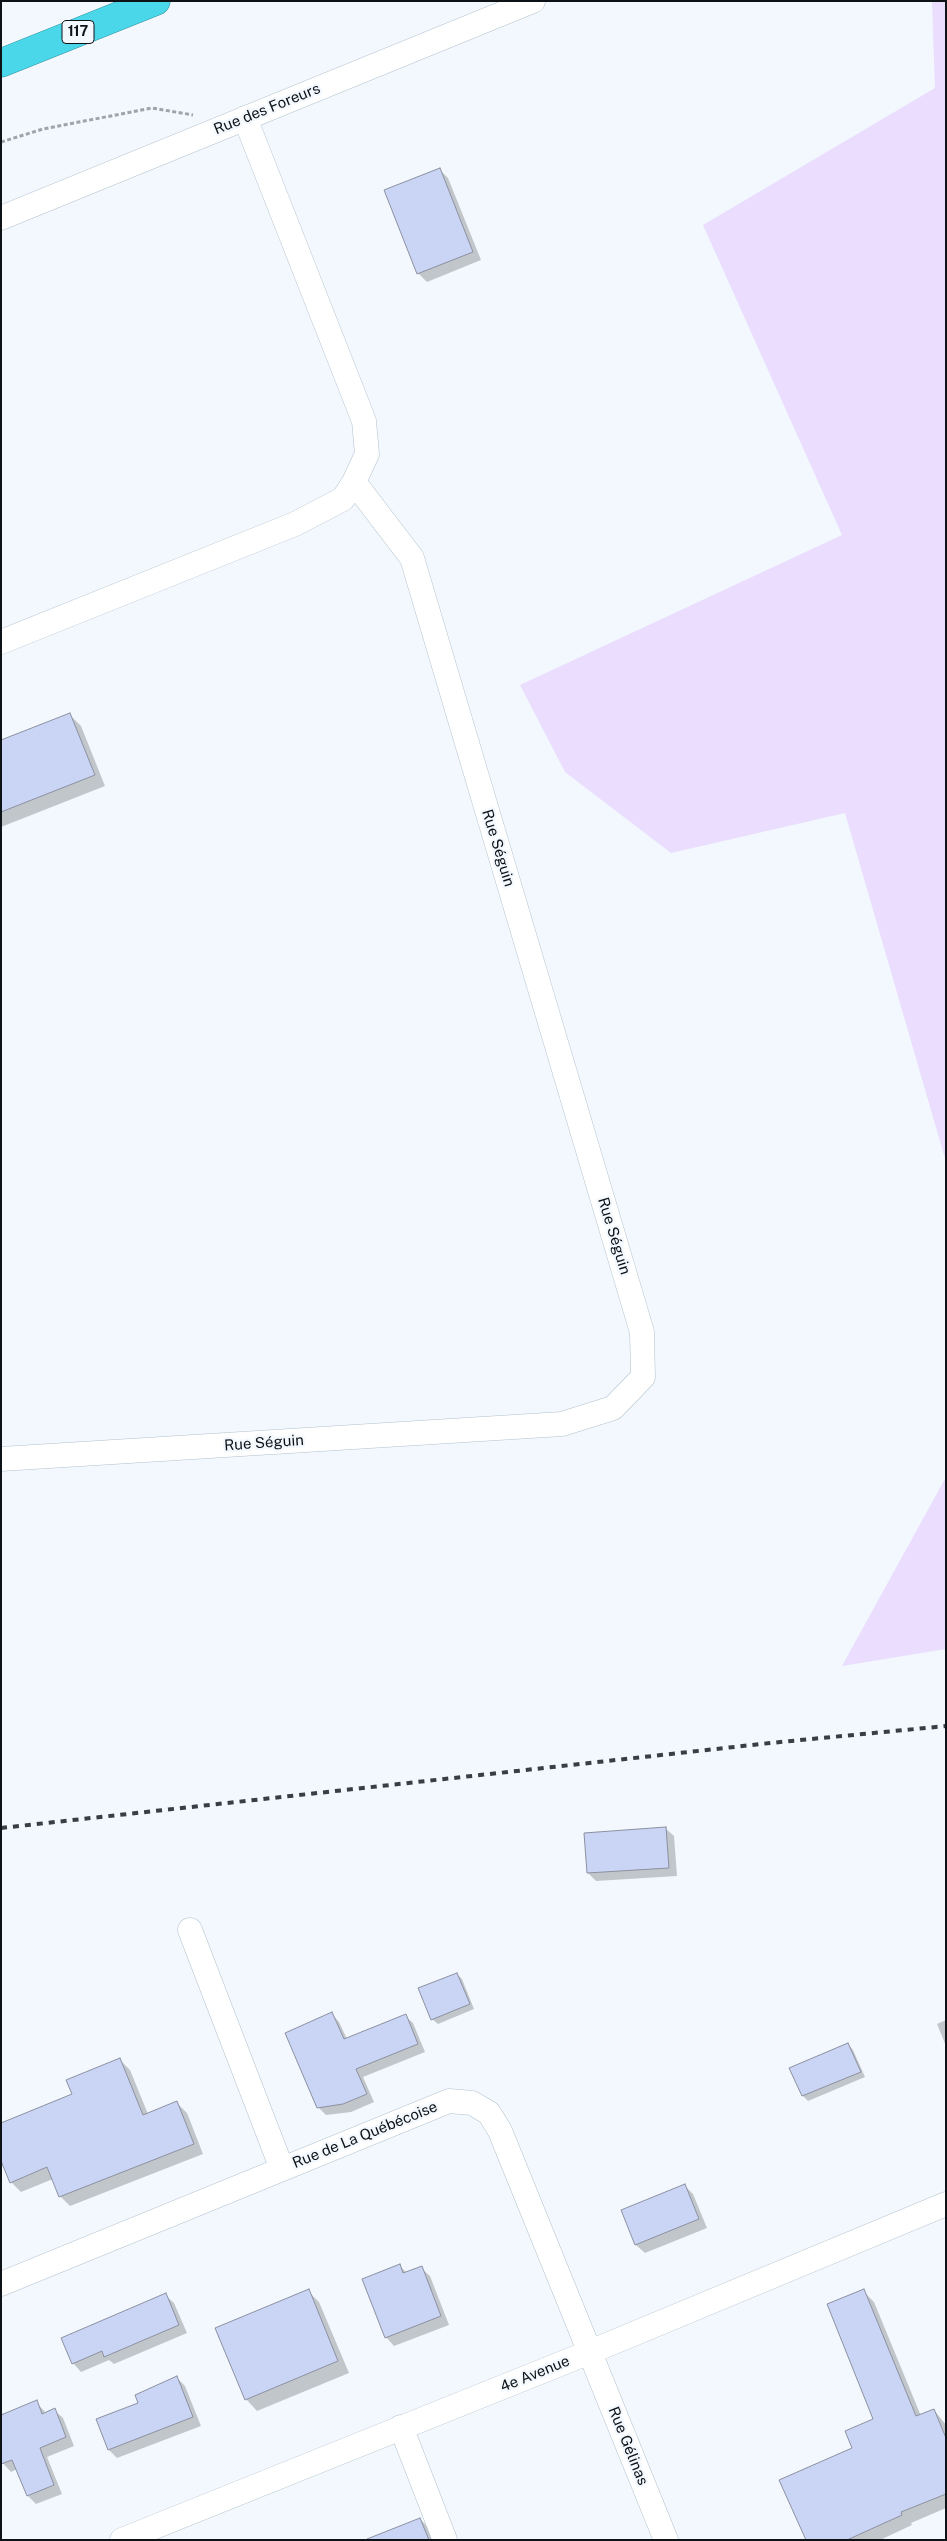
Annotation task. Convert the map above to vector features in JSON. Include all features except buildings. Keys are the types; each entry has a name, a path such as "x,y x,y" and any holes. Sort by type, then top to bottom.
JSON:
{"highway":[{"name":"117","path":"1,63 156,1"}],"street":[{"name":"Rue des Foreurs","path":"1,218 533,1"},
{"path":"1,642 296,524 344,500 354,482 367,454 364,421 245,118"},
{"name":"Rue Séguin","path":"1,1459 562,1424 613,1408 643,1377 642,1332 412,558 354,482"},
{"path":"190,1930 282,2169"},
{"name":"Rue de La Québécoise","path":"1,2284 449,2100 472,2103 489,2113 500,2131 590,2352"},
{"name":"4e Avenue","path":"122,2540 147,2535 401,2427 590,2352 946,2204"},
{"name":"Rue Gélinas","path":"590,2352 666,2540"},
{"path":"401,2427 445,2540"}],"path":[{"path":"1,142 43,129 152,108 195,115"}],"shaded area":[{"path":"932,1 946,1 946,1162 845,813 671,853 565,772 520,685 842,535 703,225 935,88"},
{"path":"946,1477 946,1649 842,1666"}],"railway":[{"path":"1,1828 770,1743 946,1726"}]}
